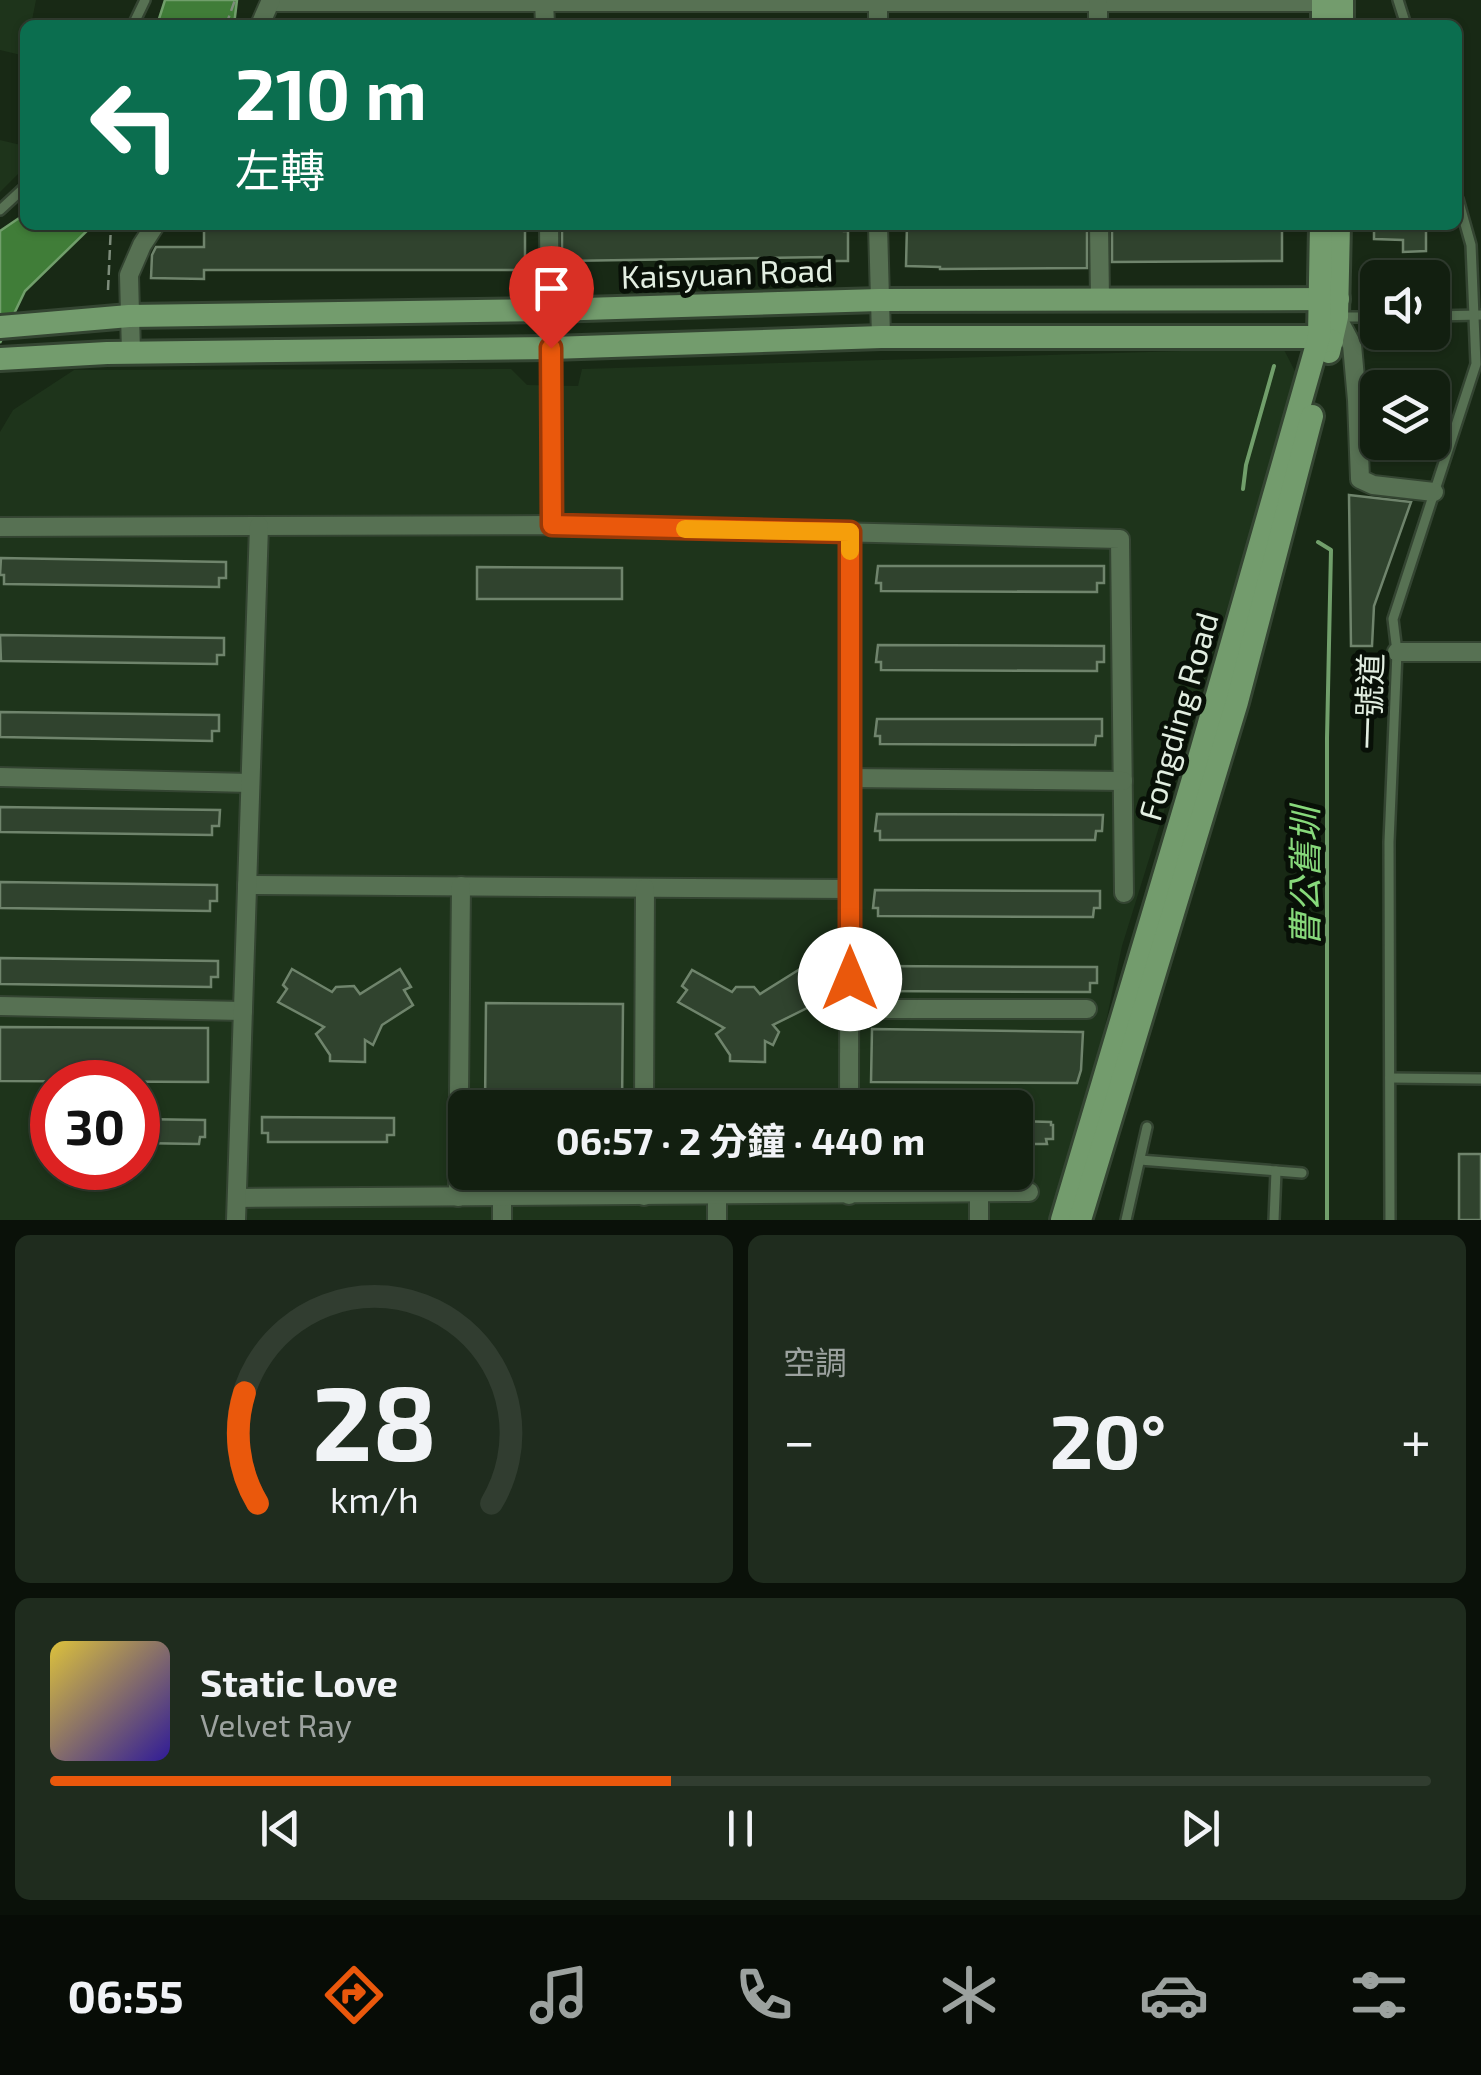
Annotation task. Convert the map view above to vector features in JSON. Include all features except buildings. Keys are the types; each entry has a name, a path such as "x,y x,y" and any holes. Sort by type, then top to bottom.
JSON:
{"street":[{"path":"271,1 878,1 1328,7"},
{"path":"1098,4 1098,20"},
{"path":"131,352 129,274 152,230"},
{"path":"549,230 552,525"},
{"path":"878,230 881,338"},
{"path":"1100,230 1100,300"},
{"name":"Fongding Road","path":"1322,230 1331,305"},
{"name":"Fongding Road","path":"1080,1220 1237,702 1326,339 1338,230"},
{"name":"Kaisyuan Road","path":"0,327 130,316 879,300 1331,305"},
{"path":"1331,305 1352,345 1360,479 1373,485 1434,492"},
{"path":"0,360 131,352 551,348 881,338 1326,339"},
{"name":"Fongding Road","path":"1062,1220 1326,339"},
{"path":"0,527 552,525 1120,539 1124,893"},
{"path":"236,1220 259,526"},
{"path":"850,532 850,1090"},
{"path":"1397,652 1481,652"},
{"path":"0,777 250,782"},
{"path":"850,778 1123,781"},
{"path":"247,885 850,889"},
{"path":"458,1197 462,886"},
{"path":"644,1090 645,888"},
{"path":"0,1006 243,1011"},
{"path":"850,1009 1087,1009"},
{"path":"644,1190 644,1196"},
{"path":"850,1190 850,1195"},
{"path":"236,1198 1029,1192"},
{"path":"979,1193 979,1220"},
{"path":"716,1196 717,1220"},
{"path":"502,1197 502,1220"}],"lane":[{"path":"0,210 20,192"},
{"name":"一號道","path":"1390,1220 1389,842 1397,652 1394,619 1476,364 1478,315 1471,245 1462,213"},
{"path":"1331,305 1360,312"},
{"path":"1450,316 1478,315"},
{"path":"1390,1078 1481,1079"},
{"path":"1126,1220 1147,1128"},
{"path":"1140,1160 1302,1174"},
{"path":"1274,1220 1276,1171"}],"path":[{"path":"108,290 111,230"}],"shaded area":[{"path":"0,0 36,0 32,20 20,20 20,55 0,50"},
{"path":"165,0 237,0 235,20 159,20"},
{"path":"0,140 20,145 20,172 0,192"},
{"path":"20,217 20,230 88,230 25,291 0,343 0,231"},
{"path":"1283,348 1297,375 1122,946 1084,1126 1050,1220 0,1220 0,432 13,410 74,370 511,369 527,385 578,386 582,369"}],"waterway":[{"name":"曹公舊圳","path":"1243,489 1274,366"},
{"name":"曹公舊圳","path":"1318,542 1331,550 1327,1220"}],"slow traffic":[{"path":"685,529 850,532 850,551"}],"route":[{"path":"551,348 552,525 850,532 850,979"}]}
